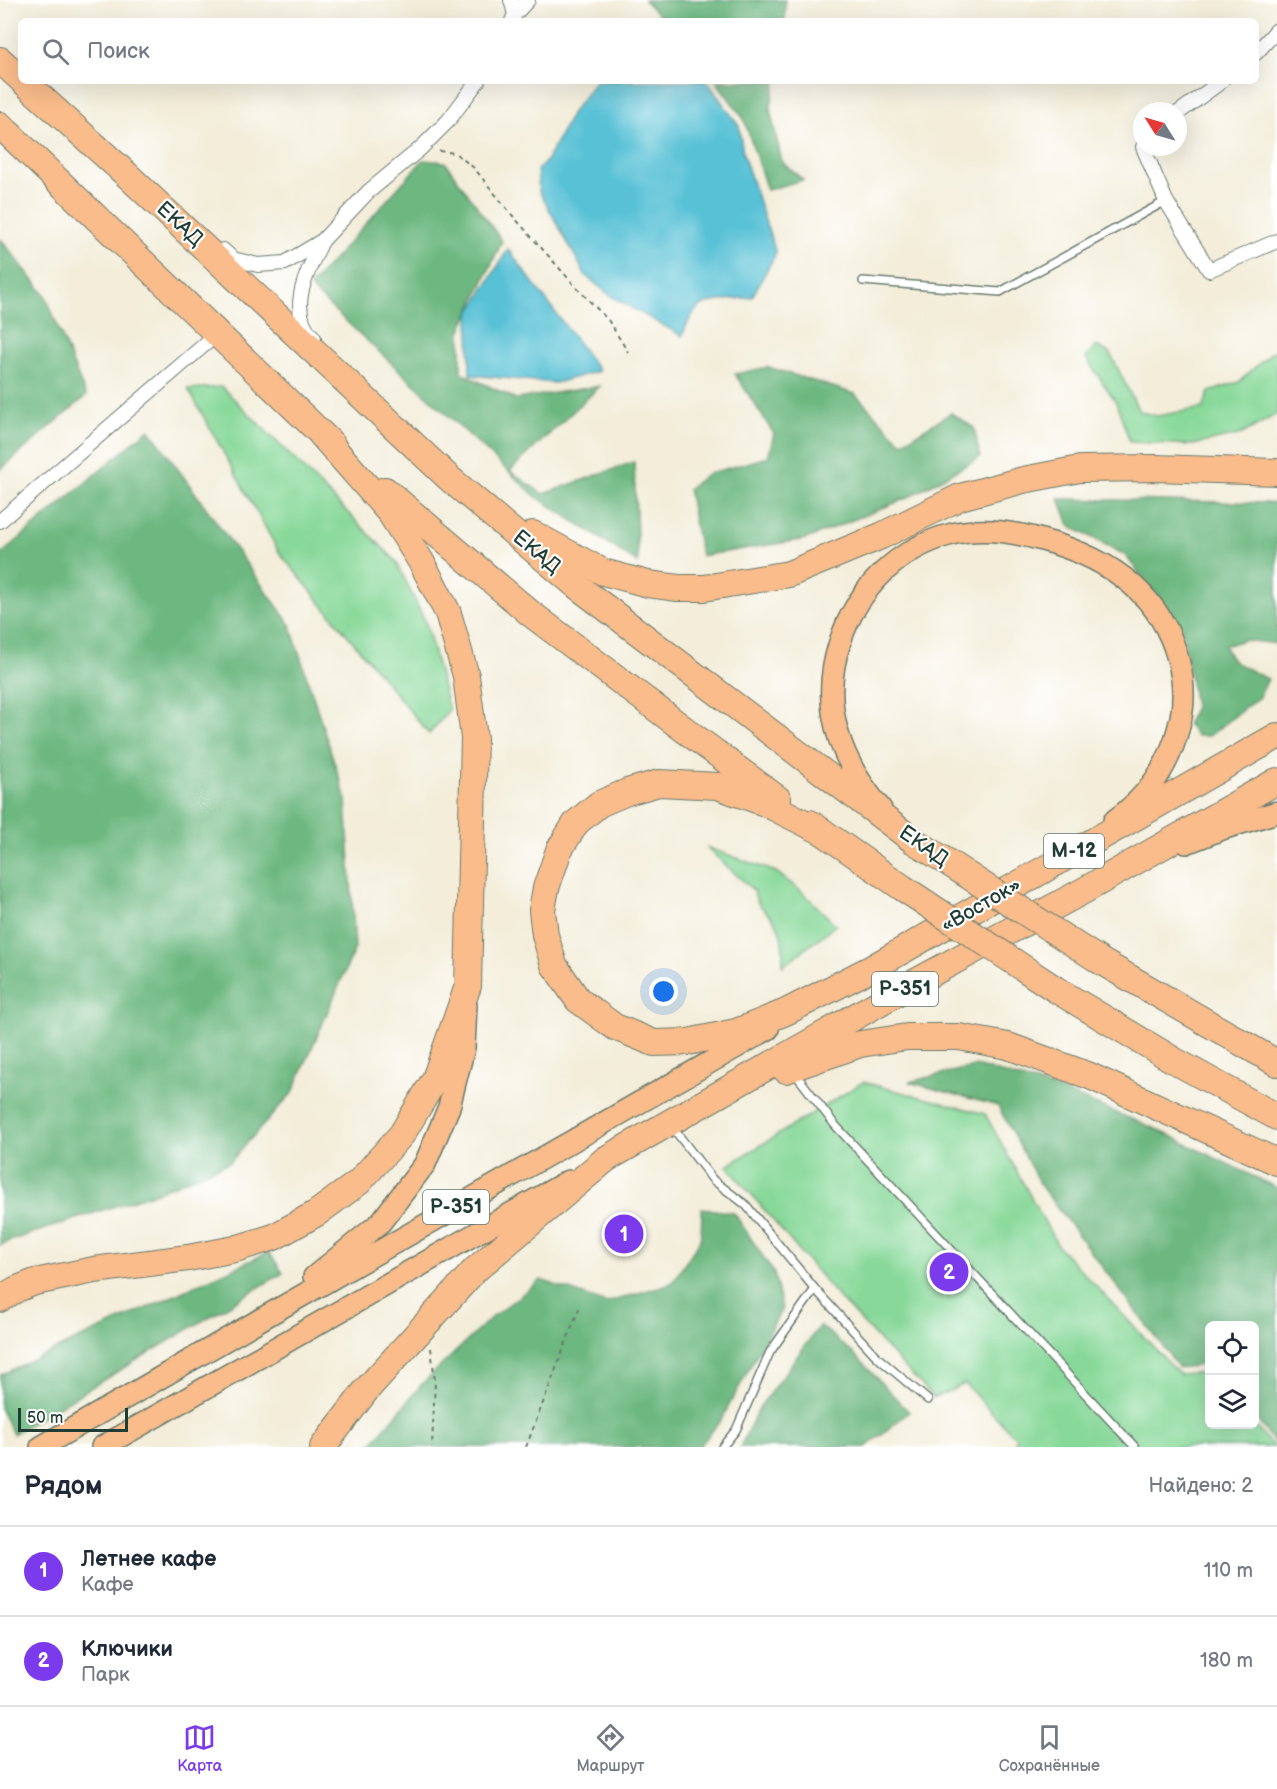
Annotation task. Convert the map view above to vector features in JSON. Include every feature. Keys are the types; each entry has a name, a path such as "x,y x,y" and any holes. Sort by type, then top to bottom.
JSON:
{"highway":[{"name":"ЕКАД","path":"0,60 18,76"},
{"name":"ЕКАД","path":"26,84 126,174 450,479 577,586 914,841 1102,962 1241,1043"},
{"path":"0,125 321,434 530,613 823,832 903,888 1055,989 1174,1060 1277,1117"},
{"path":"0,1299 17,1289 51,1278 188,1258 235,1249 274,1237 317,1213 359,1182 402,1134 435,1079 468,986 474,738 466,676 448,613 422,563 391,514 321,434"},
{"path":"450,479 532,534 603,572 648,584 687,588 715,587 789,574 881,536 960,497 1023,480 1080,469 1155,468 1277,472"},
{"name":"«Восток»","path":"823,832 765,803 718,786 659,783 627,792 599,804 576,823 559,850 546,888 542,910 545,935 554,965 578,1000 615,1027 654,1043 688,1042 736,1032 786,1012 872,968 1277,736"},
{"name":"Р-351","path":"606,1159 726,1091 788,1063 912,984 1085,890 1277,781"},
{"path":"788,1063 860,1044 908,1037 959,1038 1008,1046 1090,1076 1277,1162"},
{"path":"1241,1043 1277,1063"},
{"path":"323,1447 367,1389 475,1270 606,1159"}],"main road":[{"path":"914,841 890,821 870,797 840,744 831,692 837,649 843,630 857,602 878,577 909,552 929,542 954,534 978,531 1026,535 1059,544 1094,558 1136,587 1167,627 1174,645 1183,687 1183,710 1179,729 1172,753 1164,769 1142,796 1117,819 1047,866"},
{"path":"1085,890 1160,853 1222,829 1277,812"},
{"name":"Р-351","path":"41,1447 872,968"},
{"path":"263,1318 380,1223 425,1164 449,1107 464,1048 468,986"},
{"path":"1241,1043 1277,1055"},
{"name":"Р-351","path":"102,1447 606,1159"}],"street":[{"path":"512,0 513,18"},
{"path":"513,18 528,0"},
{"path":"1259,50 1277,30"},
{"path":"126,174 167,200 233,259 258,265 285,263 322,241 368,192 448,122 476,84"},
{"path":"1187,106 1218,84"},
{"path":"1147,156 1166,201 1209,270 1277,241"},
{"path":"322,241 307,273 300,297 300,316 308,332 351,375 389,420"},
{"path":"0,521 226,343"}],"lane":[{"path":"863,281 1000,292 1166,201"},
{"path":"788,1063 835,1125 1136,1447"},
{"path":"669,1124 713,1180 746,1206 815,1289 878,1357 928,1400"},
{"path":"722,1447 736,1430 770,1352 815,1289"}],"path":[{"path":"421,148 455,153 474,168 513,216 608,320 628,352"},
{"path":"525,1447 580,1306"},
{"path":"428,1320 435,1381 432,1447"}],"green space":[{"path":"644,0 785,0 785,18 662,18"},
{"path":"718,84 775,84 770,110 782,162 803,180 767,190 744,119"},
{"path":"423,160 445,162 502,241 461,330 461,373 516,399 600,386 510,471 543,494 634,462 638,563 535,496 309,287"},
{"path":"0,238 45,295 86,396 0,470"},
{"path":"1096,346 1110,353 1139,411 1157,416 1203,408 1209,392 1239,382 1273,351 1277,351 1277,414 1242,434 1193,445 1130,442 1116,402 1086,358"},
{"path":"768,367 855,394 902,443 951,413 974,428 980,457 907,498 806,539 701,556 688,489 707,474 768,457 774,434 735,374"},
{"path":"222,387 396,561 426,623 449,710 429,734 279,552 188,389"},
{"path":"149,429 290,624 346,799 355,948 293,1092 230,1162 152,1194 0,1245 0,555"},
{"path":"1059,499 1277,503 1277,644 1244,640 1224,646 1234,662 1268,679 1259,697 1209,736 1196,736 1187,723 1195,707 1182,628 1125,555 1070,526"},
{"path":"706,847 776,872 801,891 836,925 783,966 782,941 777,924 759,904 754,891"},
{"path":"976,1066 1060,1090 1154,1128 1277,1188 1277,1446 1259,1422 1259,1321 1205,1321 1205,1365 1179,1368 1041,1186 998,1106 909,1082"},
{"path":"863,1082 985,1114 1058,1246 1179,1374 1205,1372 1205,1429 1258,1429 1274,1447 1014,1447 1016,1438 965,1384 934,1398 838,1297 727,1166"},
{"path":"702,1208 734,1213 774,1273 782,1309 721,1420 699,1447 369,1447 423,1383 492,1317 541,1280 606,1303 672,1283 701,1239"},
{"path":"269,1252 283,1273 13,1434 0,1408 0,1375"},
{"path":"820,1325 857,1357 909,1412 866,1447 740,1447 759,1408"}],"water":[{"path":"594,84 709,84 739,126 743,154 776,253 752,297 717,301 699,307 691,316 682,336 612,297 586,276 539,191 537,170 545,163 573,111"},
{"path":"508,249 599,371 555,383 470,375 469,314"}],"place":[{"name":"Летнее кафе","path":"624,1234"},
{"name":"Ключики","path":"949,1272"}]}
